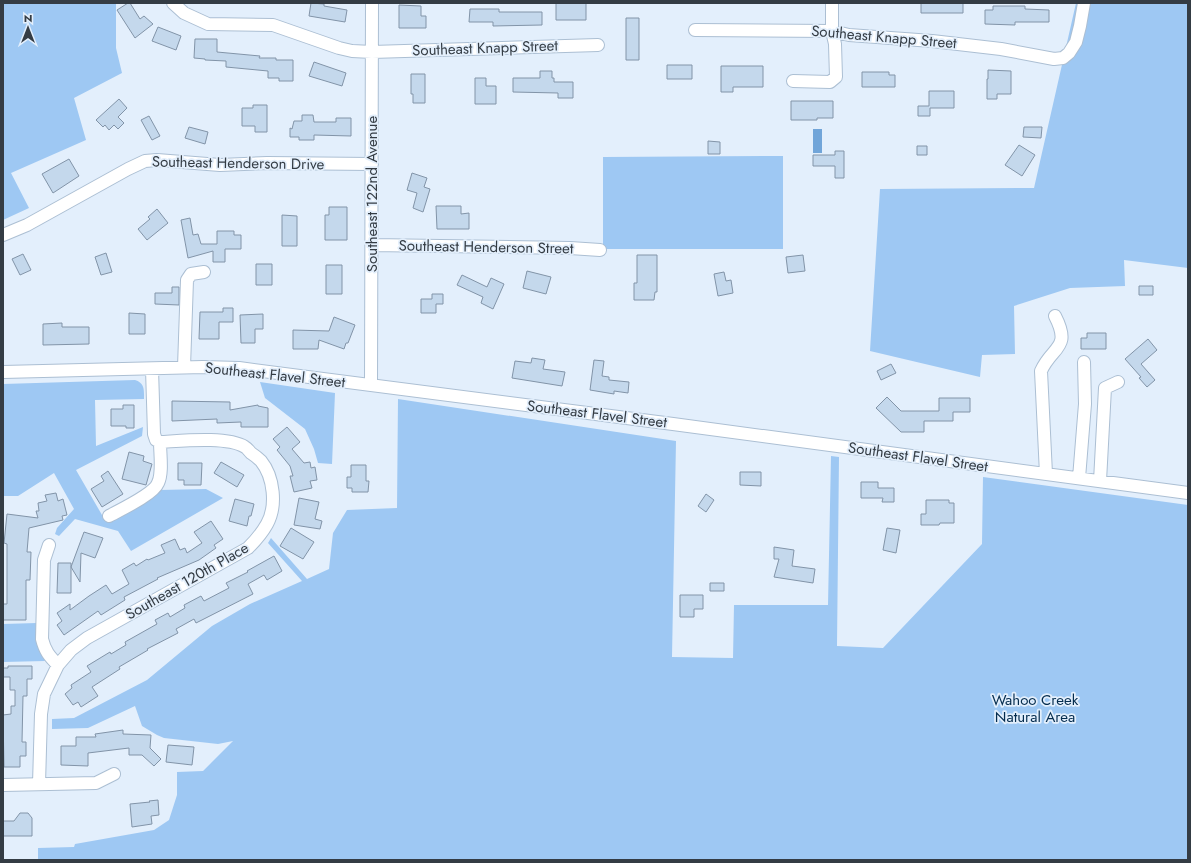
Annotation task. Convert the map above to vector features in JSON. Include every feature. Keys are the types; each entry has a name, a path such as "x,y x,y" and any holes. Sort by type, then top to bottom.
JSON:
{"street":[{"name":"Southeast Knapp Street","path":"173,3 184,13 208,24 273,25 339,48 352,51 372,52 598,45"},
{"name":"Southeast 122nd Avenue","path":"371,385 372,3"},
{"path":"793,81 830,82 836,77 835,44 832,31 832,3"},
{"name":"Southeast Knapp Street","path":"695,30 832,31 849,35 932,41 1002,49 1054,59 1063,58 1069,53 1076,42 1084,3"},
{"name":"Southeast Henderson Drive","path":"3,235 28,225 145,161 157,160 220,165 267,163 372,164"},
{"name":"Southeast Henderson Street","path":"372,246 570,248 600,250"},
{"path":"184,367 187,280 191,274 204,272"},
{"path":"1046,474 1041,371 1044,364 1061,344 1060,330 1055,316"},
{"path":"1079,478 1085,404 1084,362"},
{"name":"Southeast Flavel Street","path":"3,372 184,367 239,368 1188,493"},
{"path":"109,516 149,493 156,487 159,480 160,442 156,440 154,434 152,368"},
{"path":"1100,481 1105,388 1118,382"},
{"name":"Southeast 120th Place","path":"39,784 41,714 44,694 58,665 71,650 87,638 248,548 256,540 267,524 271,513 273,503 272,488 267,472 261,461 244,446 224,440 160,442"},
{"path":"49,545 44,560 42,639 48,655 58,665"},
{"path":"3,785 96,783 114,774"}],"green space":[{"path":"3,3 116,3 116,48 122,73 74,98 86,140 11,173 29,208 3,220"},
{"path":"1076,3 1188,3 1188,268 1124,260 1125,286 1070,288 1014,306 1015,354 982,355 980,377 870,351 880,189 1034,188"},
{"path":"783,156 783,249 603,249 603,157"},
{"path":"135,380 142,385 144,390 144,399 95,400 96,446 143,427 142,436 76,470 102,515 115,518 160,490 206,489 223,498 131,551 118,531 75,519 59,536 55,534 57,528 74,509 54,473 18,496 3,496 3,384"},
{"path":"260,382 335,393 332,464 318,463 314,449 305,429 265,398"},
{"name":"Wahoo Creek Natural Area","path":"398,399 676,441 672,657 733,658 734,605 828,605 831,456 839,457 837,646 883,648 982,544 983,477 1188,505 1188,860 38,860 38,848 74,847 75,844 154,830 169,820 177,795 177,772 203,771 233,741 218,744 164,738 142,726 135,706 88,728 52,729 52,719 74,718 147,680 212,626 250,604 302,581 268,543 271,538 307,579 329,569 333,533 347,510 397,508"},
{"path":"37,623 37,638 45,661 3,662 3,624"}],"shaded area":[{"path":"813,129 822,129 822,153 813,153"}],"building":[{"path":"130,3 140,19 144,16 153,24 135,38 117,10"},
{"path":"311,3 324,4 324,6 347,10 345,22 309,16"},
{"path":"556,3 586,3 586,20 556,20"},
{"path":"921,3 963,3 963,13 921,13"},
{"path":"399,5 421,6 421,16 426,16 426,28 399,28"},
{"path":"993,6 1025,6 1025,9 1049,10 1049,22 1015,22 1015,25 985,24 985,10 993,10"},
{"path":"470,9 499,9 499,12 542,12 542,25 493,26 493,22 469,22"},
{"path":"626,18 639,18 639,60 626,60"},
{"path":"158,27 181,36 176,50 152,41"},
{"path":"195,39 217,39 217,52 260,56 259,58 276,58 276,60 293,60 293,81 279,81 279,78 268,78 268,71 226,67 226,61 194,58"},
{"path":"314,62 346,73 342,86 309,76"},
{"path":"667,65 692,65 692,79 667,79"},
{"path":"721,66 763,66 763,87 733,87 733,92 721,92"},
{"path":"988,70 1011,71 1011,94 997,94 997,99 987,99"},
{"path":"540,71 552,71 552,78 554,78 554,82 573,82 573,98 558,98 558,93 513,92 513,78 540,78"},
{"path":"862,72 889,72 889,75 895,75 895,87 862,87"},
{"path":"411,74 425,74 425,103 413,103 413,94 411,94"},
{"path":"475,78 486,78 486,86 496,86 496,104 475,104"},
{"path":"929,91 954,91 954,108 930,108 930,116 918,116 918,106 929,106"},
{"path":"119,99 127,108 118,117 124,123 118,129 114,125 109,130 105,125 103,127 96,120"},
{"path":"791,101 833,101 833,118 817,118 817,120 791,120"},
{"path":"253,105 267,105 267,132 255,132 255,126 242,126 242,108 253,108"},
{"path":"302,115 313,115 314,122 336,122 336,118 351,118 351,136 314,135 314,140 299,140 299,137 290,137 290,128 292,129 294,121 302,121"},
{"path":"149,116 160,136 152,140 141,120"},
{"path":"189,127 208,132 205,144 185,138"},
{"path":"1024,127 1042,127 1041,138 1023,137"},
{"path":"708,141 720,142 720,154 708,154"},
{"path":"1019,145 1035,155 1022,176 1005,165"},
{"path":"917,146 927,146 927,155 917,155"},
{"path":"835,151 844,151 844,178 835,178 835,166 813,166 813,155 835,155"},
{"path":"69,159 79,176 53,193 42,174"},
{"path":"412,173 427,178 424,187 430,189 423,212 413,208 417,193 407,190"},
{"path":"436,206 461,206 461,214 469,213 469,229 437,229"},
{"path":"329,207 347,207 347,240 325,240 325,215 329,215"},
{"path":"157,209 168,223 147,240 138,229 150,219 148,217"},
{"path":"282,215 297,216 297,246 282,246"},
{"path":"190,218 193,235 198,234 201,244 217,244 217,231 234,231 234,235 241,235 241,249 225,249 225,262 213,262 213,251 188,258 181,220"},
{"path":"106,253 112,272 101,275 95,257"},
{"path":"23,254 31,270 20,275 12,259"},
{"path":"637,255 657,255 657,292 655,292 654,300 634,300 634,283 637,283"},
{"path":"803,255 805,271 788,273 786,257"},
{"path":"256,264 272,264 272,285 256,285"},
{"path":"326,265 342,265 342,294 326,294"},
{"path":"527,271 551,277 546,294 523,288"},
{"path":"724,272 726,281 731,280 733,293 718,296 714,274"},
{"path":"462,275 487,287 491,278 504,284 493,309 481,303 483,297 457,285"},
{"path":"1139,286 1153,286 1153,295 1139,295"},
{"path":"172,287 179,287 179,305 155,304 155,293 172,293"},
{"path":"432,294 443,294 443,304 436,304 436,313 421,313 421,299 432,299"},
{"path":"223,308 233,308 233,322 219,322 219,339 199,339 200,312 223,312"},
{"path":"129,313 145,314 145,334 129,334"},
{"path":"263,314 263,329 255,329 255,343 241,343 240,315"},
{"path":"334,317 355,325 344,349 319,340 318,349 293,349 293,330 329,331"},
{"path":"62,323 62,327 89,327 89,344 43,345 43,324"},
{"path":"1087,333 1106,333 1106,349 1081,349 1081,338 1087,338"},
{"path":"1148,339 1157,350 1141,364 1155,380 1147,387 1139,378 1141,377 1125,359"},
{"path":"532,358 545,360 543,369 565,372 562,386 512,378 515,361 531,363"},
{"path":"594,360 604,361 602,376 609,377 609,380 629,382 628,393 614,391 614,394 590,390"},
{"path":"891,364 896,373 881,380 877,371"},
{"path":"887,397 901,411 939,411 939,398 970,398 970,412 953,412 953,421 924,421 924,432 901,432 876,408"},
{"path":"172,401 230,402 230,410 258,405 268,408 268,427 241,427 241,422 217,423 217,419 172,421"},
{"path":"123,405 134,405 134,428 126,428 126,426 111,426 111,409 123,409"},
{"path":"287,427 300,442 292,449 304,463 310,462 311,468 315,467 317,480 310,481 312,488 294,492 290,476 293,476 290,466 277,450 280,447 273,439"},
{"path":"129,452 144,456 143,461 152,464 146,485 122,479"},
{"path":"221,462 244,475 237,487 214,473"},
{"path":"178,463 202,463 201,485 184,485 184,480 178,480"},
{"path":"351,465 366,465 366,481 369,481 368,492 352,492 352,488 347,488 347,477 351,477"},
{"path":"108,471 123,494 102,507 91,489 104,481 101,476"},
{"path":"740,472 761,472 761,486 740,485"},
{"path":"861,482 878,482 878,488 894,488 894,502 882,502 883,498 861,498"},
{"path":"56,493 58,501 63,499 67,515 62,516 63,520 29,528 27,552 31,552 30,580 26,580 26,620 3,620 3,604 7,604 7,544 4,543 7,514 38,518 36,511 39,511 38,503 47,501 45,495"},
{"path":"706,494 714,500 706,512 698,506"},
{"path":"299,498 319,502 315,519 322,521 320,529 294,525"},
{"path":"235,499 254,504 247,526 229,521"},
{"path":"926,500 949,500 949,503 954,503 954,523 921,525 921,514 926,514"},
{"path":"211,521 223,539 214,545 216,548 199,560 157,578 158,579 124,597 125,600 101,615 98,611 64,635 57,625 62,621 57,613 70,604 70,610 106,585 112,594 129,584 122,570 134,563 136,566 147,559 148,560 165,553 161,545 175,539 180,550 185,548 187,553 202,543 194,532"},
{"path":"291,528 314,542 303,559 280,546"},
{"path":"887,528 900,530 896,553 883,550"},
{"path":"84,532 103,538 95,558 81,553 80,582 71,567"},
{"path":"774,547 794,550 792,566 815,569 813,583 774,577 779,559 774,559"},
{"path":"274,556 282,571 267,580 264,575 248,584 253,594 196,623 194,619 176,629 178,633 147,649 148,650 119,667 120,669 92,687 98,696 81,707 78,702 73,705 65,694 72,688 71,685 91,672 87,666 110,652 111,654 126,645 125,642 157,624 155,620 168,613 170,617 185,608 184,605 201,596 204,601 229,588 226,583"},
{"path":"58,563 71,563 71,593 57,593"},
{"path":"710,583 724,583 724,591 710,591"},
{"path":"680,595 703,595 703,609 694,609 694,617 680,617"},
{"path":"8,666 32,666 32,679 27,679 27,696 23,696 22,742 26,742 26,756 20,756 20,767 4,767 3,715 11,714 11,706 15,706 15,690 10,690 10,677 3,677 3,668 8,668"},
{"path":"123,730 123,734 151,735 150,748 161,759 154,766 142,755 129,755 129,748 88,753 88,766 61,765 61,746 76,746 76,737 96,737 95,734"},
{"path":"168,745 194,747 192,765 166,762"},
{"path":"158,800 159,815 151,816 152,824 132,827 130,804"},
{"path":"20,813 28,813 32,818 32,836 3,836 3,821 14,821"}]}
